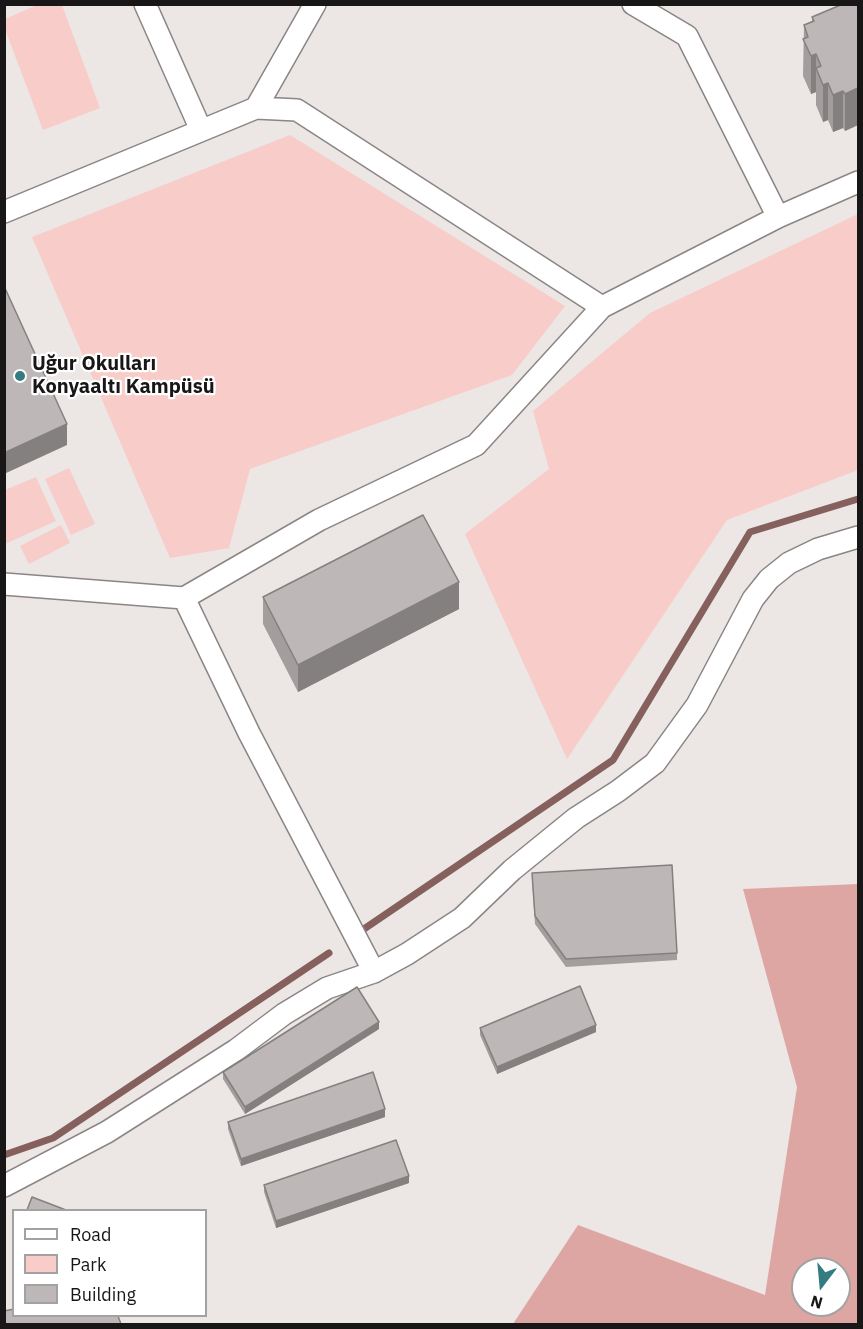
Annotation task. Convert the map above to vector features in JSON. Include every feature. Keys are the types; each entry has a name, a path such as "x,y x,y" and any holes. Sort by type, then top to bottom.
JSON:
{"street":[{"path":"145,4 201,130"},
{"path":"256,108 315,4"},
{"path":"633,4 687,36 778,217"},
{"path":"4,212 256,108 297,110 602,307"},
{"path":"4,584 184,598 320,520 476,445 602,307 778,217 858,182"},
{"path":"4,1186 107,1132 236,1050 284,1014 327,988 374,972 462,918 530,855 576,818 618,791 655,763 697,705 753,599 769,579 789,563 809,553 856,540"},
{"path":"184,598 249,733 374,972"}],"green space":[{"path":"37,5 62,5 100,108 43,130 5,29 5,19"},
{"path":"290,135 565,306 512,375 250,469 229,548 170,558 32,237"},
{"path":"858,214 858,470 727,520 567,759 465,534 549,469 533,411 650,313"},
{"path":"69,468 95,524 71,535 45,479"},
{"path":"36,477 56,521 5,544 5,490"},
{"path":"61,525 70,543 29,564 20,546"}],"shaded area":[{"path":"858,884 858,1324 513,1324 578,1225 765,1295 797,1087 743,889"}],"building":[{"path":"843,4 858,4 858,88 845,94 843,91 833,95 828,83 823,85 816,68 821,66 816,54 811,56 803,39 808,37 804,25 814,21 812,17"},
{"name":"Uğur Okulları Konyaaltı Kampüsü","path":"4,286 67,424 4,453"},
{"path":"423,515 459,582 298,665 263,597"},
{"path":"672,865 677,953 566,959 535,916 532,873"},
{"path":"580,986 596,1025 497,1067 480,1028"},
{"path":"357,987 379,1022 245,1107 223,1072"},
{"path":"373,1072 385,1109 241,1159 228,1122"},
{"path":"396,1140 409,1176 276,1221 264,1185"},
{"path":"32,1197 63,1209 27,1209"},
{"path":"12,1309 12,1317 118,1317 121,1324 4,1324 4,1311"}],"waterway":[{"path":"361,931 613,760 750,532 858,499"},
{"path":"4,1155 53,1138 329,953"}],"place":[{"name":"Uğur Okulları Konyaaltı Kampüsü","path":"20,376"}]}
